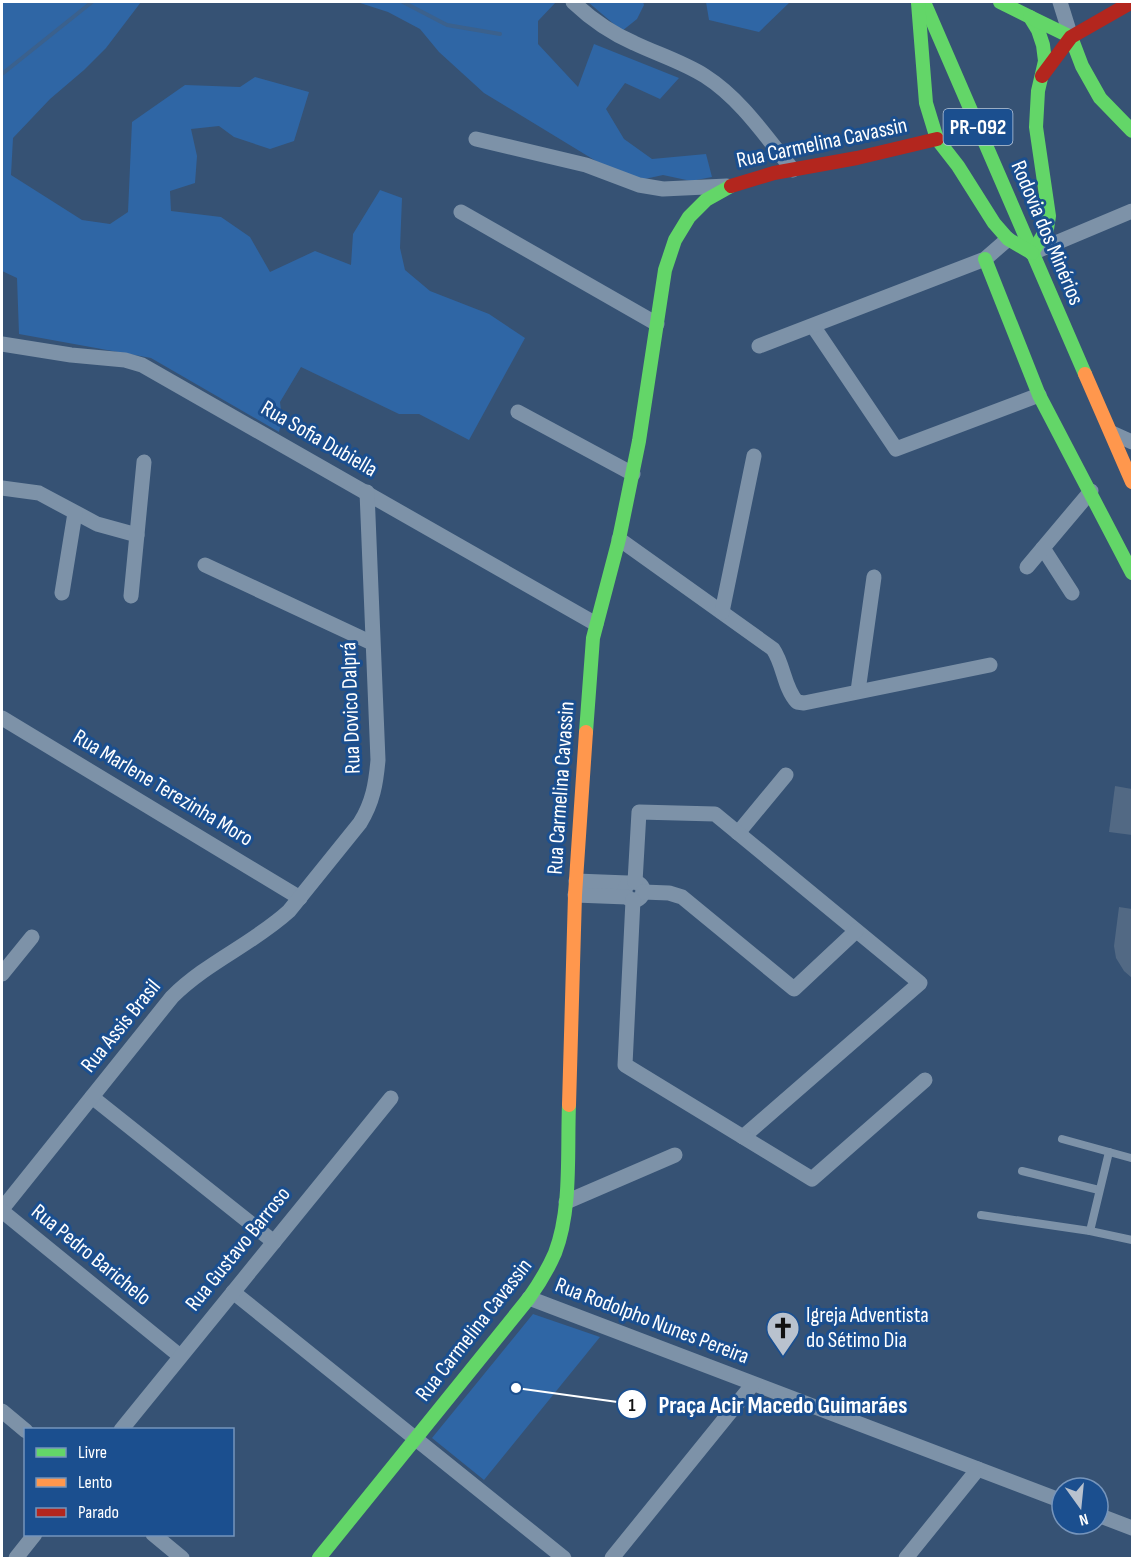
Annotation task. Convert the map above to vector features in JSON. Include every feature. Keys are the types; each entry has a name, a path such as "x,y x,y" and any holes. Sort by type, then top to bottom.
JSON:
{"main road":[{"path":"918,2 926,103 937,139 968,181 988,215 1008,239 1032,253 1047,229 1048,216 1036,127 1038,91 1044,61 1043,45 1030,17"},
{"name":"Rodovia dos Minérios","path":"924,2 1132,482"},
{"path":"1000,2 1071,38 1082,66 1100,98 1132,132"},
{"path":"1042,76 1071,38 1132,2"},
{"name":"Rua Carmelina Cavassin","path":"319,1558 529,1298 552,1262 560,1243 566,1202 576,888 593,638 619,539 633,474 665,270 675,239 683,224 695,210 711,195 727,186 759,176 861,158 937,139"},
{"path":"985,259 1039,395 1132,573"}],"street":[{"path":"573,2 613,33 685,65 722,87 793,170"},
{"path":"1060,2 1071,38"},
{"path":"476,139 586,165 639,185 663,189 727,186"},
{"path":"1032,253 1132,211"},
{"path":"461,212 657,324"},
{"path":"759,346 985,259 1008,239"},
{"path":"813,326 896,449 1039,395"},
{"name":"Rua Sofia Dubiella","path":"2,344 63,354 125,360 142,365 596,624"},
{"path":"518,411 633,474"},
{"path":"1112,433 1132,442"},
{"path":"722,612 754,456"},
{"path":"131,596 144,462"},
{"path":"2,488 39,493 97,524 137,535"},
{"path":"1027,567 1091,491"},
{"name":"Rua Dovico Dalprá","path":"300,898 360,823 374,795 378,760 367,492"},
{"path":"62,593 75,513"},
{"path":"619,539 773,650 780,661 792,696 797,702 804,703 990,665"},
{"path":"1043,548 1072,593"},
{"path":"205,565 372,643"},
{"path":"858,691 874,577"},
{"name":"Rua Marlene Terezinha Moro","path":"2,718 300,898"},
{"path":"738,833 786,775"},
{"path":"743,1137 920,983 718,816 710,813 639,812 625,1065 743,1137 812,1179 925,1080"},
{"path":"576,888 669,893 682,897 794,989 856,931"},
{"name":"Rua Assis Brasil","path":"2,1210 172,997 186,983 276,922 300,898"},
{"path":"2,974 32,936"},
{"path":"92,1097 274,1242"},
{"name":"Rua Gustavo Barroso","path":"123,1428 391,1098"},
{"path":"566,1202 675,1155"},
{"name":"Rua Pedro Barichelo","path":"2,1210 180,1356"},
{"path":"233,1292 564,1558"},
{"name":"Rua Rodolpho Nunes Pereira","path":"529,1298 1050,1496"},
{"path":"612,1558 753,1383"},
{"path":"2,1411 24,1429"},
{"path":"906,1558 978,1469"},
{"path":"1110,1520 1132,1528"},
{"path":"16,1558 33,1536"},
{"path":"155,1536 182,1558"}],"lane":[{"path":"1062,1139 1131,1158"},
{"path":"1090,1231 1109,1152"},
{"path":"1022,1172 1099,1190"},
{"path":"981,1215 1090,1231 1132,1240"}],"shaded area":[{"path":"2,2 141,2 106,48 50,99 13,138 11,175 82,220 110,224 128,212 132,122 185,85 240,87 255,77 309,92 294,141 270,149 234,137 219,126 191,129 197,156 195,183 170,191 171,211 221,217 250,237 270,272 315,251 351,265 353,234 380,190 402,198 400,248 405,270 430,291 489,314 525,338 469,440 419,414 399,414 301,367 280,402 282,419 279,432 151,358 19,334 17,278 2,271"},
{"path":"357,2 556,2 538,21 538,44 578,87 594,44 679,78 660,99 625,83 606,109 624,139 652,159 706,154 712,177 691,181 663,175 640,180 614,172 484,93 439,52 420,29 388,12"},
{"path":"588,2 643,2 644,5 637,19 622,31"},
{"path":"706,2 790,2 759,32 709,20"},
{"path":"533,1314 600,1337 484,1480 432,1438"}],"building":[{"path":"1115,786 1132,789 1132,835 1109,832"},
{"path":"1119,907 1132,909 1132,978 1124,971 1116,958 1114,946"}],"waterway":[{"path":"2,74 92,2"},
{"path":"403,2 447,25 500,34"}],"traffic: fast":[{"path":"924,2 1085,374"},
{"path":"1000,2 1030,17 1043,45 1045,61 1038,91 1036,127 1049,216 1047,229 1032,253"},
{"path":"918,3 926,103 937,139 958,166 994,223 1008,239 1032,253"},
{"path":"1030,17 1071,37"},
{"path":"1071,37 1082,66 1100,98 1132,131"},
{"path":"586,732 593,638 619,539 639,441 665,270 675,240 689,217 706,200 731,186"},
{"path":"985,259 1039,395 1132,573"},
{"path":"319,1558 540,1282 555,1253 564,1218 568,1180 569,1105"}],"traffic: slow":[{"path":"1085,374 1132,482"},
{"path":"569,1105 575,895 586,732"}],"traffic: jam":[{"path":"1042,76 1071,37 1132,2"},
{"path":"731,186 774,173 857,158 937,139"}],"place":[{"name":"Igreja Adventista do Sétimo Dia","path":"783,1357"},
{"name":"Praça Acir Macedo Guimarães","path":"516,1388"}]}
